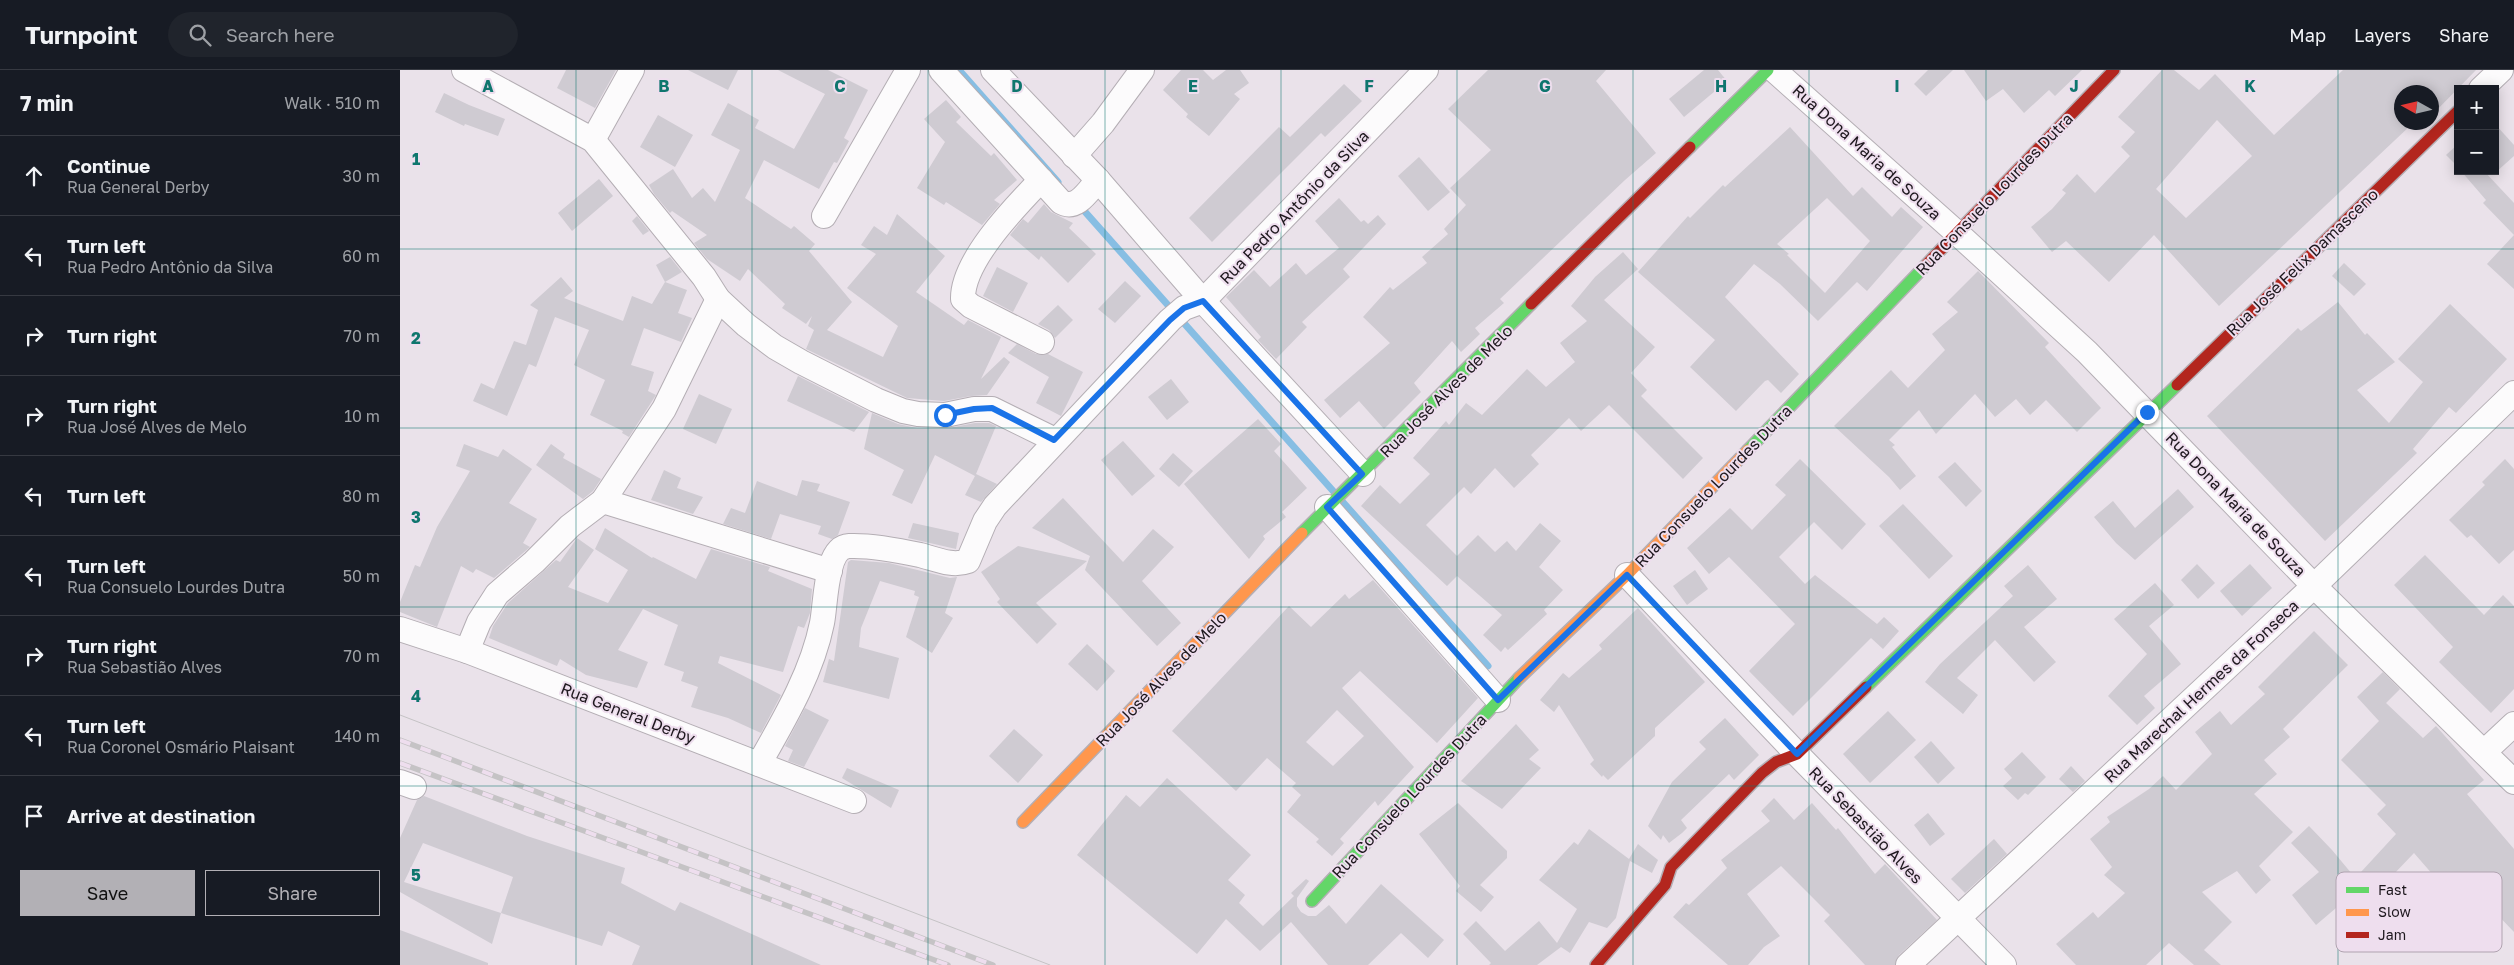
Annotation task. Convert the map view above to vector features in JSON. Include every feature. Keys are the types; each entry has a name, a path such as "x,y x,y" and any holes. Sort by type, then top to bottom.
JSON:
{"street":[{"path":"464,70 593,140 704,276 718,299 746,325 775,346 801,362 876,400 903,411 918,414 945,415 974,409 992,408 1054,440"},
{"path":"593,140 632,70"},
{"path":"824,216 908,70"},
{"path":"942,70 1061,202 1067,205 1086,193"},
{"path":"993,70 1074,156 1086,193 1186,310 1356,480"},
{"path":"1074,156 1103,123 1142,70"},
{"name":"Rua Pedro Antônio da Silva","path":"759,764 786,716 817,648 830,570 834,554 838,549 846,546 872,547 952,563 968,561 985,521 995,506 1054,440 1426,70"},
{"name":"Rua José Alves de Melo","path":"1023,822 1330,504 1768,70"},
{"name":"Rua Dona Maria de Souza","path":"1774,70 1957,232 2087,352 2314,586 2514,782"},
{"name":"Rua Consuelo Lourdes Dutra","path":"1312,900 1498,700 1627,575 2114,70"},
{"path":"2485,85 2501,70 2514,82"},
{"name":"Rua José Felix Damasceno","path":"1797,754 2454,116"},
{"path":"1041,180 1011,211 969,270 963,287 963,298 971,306 1042,342"},
{"path":"467,651 479,622 497,594 534,562 570,526 602,501 664,409 718,299"},
{"name":"Rua Marechal Hermes da Fonseca","path":"1908,965 2314,586 2514,393"},
{"path":"602,501 830,570"},
{"path":"1330,504 1498,700"},
{"name":"Rua Sebastião Alves","path":"1627,575 1797,754 2004,965"},
{"name":"Rua General Derby","path":"400,629 467,651 854,801"},
{"path":"2484,752 2514,724"},
{"path":"1596,965 1665,885 1671,868 1762,773 1776,762 1797,754"}],"building":[{"path":"566,70 616,70 595,108 557,88"},
{"path":"688,70 738,70 728,90"},
{"path":"778,70 828,70 868,90 844,138 849,141 837,163 834,162 819,189 764,160 745,198 791,229 794,226 815,244 809,251 852,302 827,330 883,357 898,326 847,288 876,254 861,245 874,226 887,235 897,214 945,256 916,292 964,325 968,320 1001,337 981,379 1004,357 1010,362 987,395 944,401 907,398 806,349 814,330 808,326 812,316 806,324 782,308 785,304 748,269 740,281 707,259 694,243 707,235 672,211 670,213 654,194 649,185 673,169 692,198 703,188 715,202 740,150 711,135 728,103 759,120 755,128 794,149 825,94"},
{"path":"1181,70 1203,70 1213,80 1226,70 1240,70 1249,83 1234,94 1240,99 1209,136 1186,117 1188,114 1163,90"},
{"path":"1488,70 1606,70 1596,81 1656,153 1500,299 1504,303 1475,328 1480,334 1461,352 1452,341 1414,383 1421,392 1384,429 1359,401 1340,418 1324,400 1390,343 1363,317 1390,287 1393,290 1427,263 1422,257 1448,234 1444,229 1466,205 1450,188 1491,150 1448,109"},
{"path":"1704,70 1718,70 1727,81 1684,117 1669,99"},
{"path":"1928,70 1953,70 1926,96 1914,84"},
{"path":"1964,70 2082,70 2055,96 2049,90 2024,113 2003,89 1986,101"},
{"path":"2162,70 2174,70 2199,90 2215,74 2274,135 2343,70 2476,70 2461,85 2454,85 2454,92 2439,108 2439,85 2394,85 2394,130 2406,130 2219,306 2154,235 2109,282 2066,241 2052,252 2031,227 2052,209 2066,193 2062,190 2077,174 2095,193 2130,156 2121,147 2135,132 2118,117","holes":["2217,120 2252,156 2186,218 2156,189"]},
{"path":"1344,84 1362,101 1325,137 1321,133 1212,242 1189,218 1279,127 1290,137"},
{"path":"444,93 505,119 498,136 465,124 464,126 435,112"},
{"path":"946,100 961,117 956,122 991,156 994,153 1017,180 994,200 1000,204 982,225 946,202 944,205 917,188 945,142 924,119"},
{"path":"658,115 693,135 675,167 640,147"},
{"path":"1790,127 1853,196 1862,187 1892,217 1901,207 1923,227 1867,291 1857,282 1818,321 1780,284 1754,264 1725,297 1799,374 1781,393 1768,380 1765,381 1736,411 1690,367 1715,340 1638,272 1688,216 1690,218 1723,185 1725,187","holes":["1827,198 1870,241 1825,293 1787,255 1789,254 1777,244"]},
{"path":"2499,128 2514,145 2514,156 2499,169"},
{"path":"2454,148 2454,163 2446,155"},
{"path":"1419,157 1450,192 1428,211 1398,176"},
{"path":"2464,175 2488,175 2514,203 2514,235 2483,203 2486,200"},
{"path":"599,179 613,196 572,231 558,213"},
{"path":"1339,198 1361,222 1364,220 1368,224 1378,215 1386,224 1343,269 1350,277 1302,322 1307,327 1276,359 1258,340 1261,337 1226,297 1254,270 1270,287 1296,263 1306,275 1339,248 1315,221"},
{"path":"1044,204 1051,212 1073,223 1069,228 1096,254 1068,283 1041,256 1039,260 1010,235 1023,219 1028,223"},
{"path":"637,216 649,231 643,235 632,221"},
{"path":"2514,235 2514,289 2487,264"},
{"path":"1623,252 1638,269 1604,300 1655,347 1631,373 1647,390 1641,396 1703,458 1683,479 1609,405 1581,431 1569,418 1531,455 1539,464 1514,488 1495,468 1471,494 1464,487 1426,525 1457,556 1478,535 1495,552 1507,541 1516,551 1540,523 1561,541 1539,567 1563,590 1544,610 1547,614 1508,650 1505,647 1501,652 1483,635 1502,615 1457,576 1447,586 1361,506 1380,485 1400,504 1430,474 1413,458 1446,421 1449,425 1466,403 1482,415 1527,369 1546,387 1575,362 1560,343 1587,321 1571,306 1595,277"},
{"path":"670,257 682,272 665,282 656,265"},
{"path":"2344,263 2366,284 2354,296 2332,276"},
{"path":"997,267 1028,283 1013,312 983,296"},
{"path":"1978,271 2049,343 2045,347 2101,408 2077,432 2046,400 2030,415 2016,399 1995,417 1975,394 1936,434 1919,410 1889,440 1895,445 1892,447 1916,476 1900,490 1889,477 1834,426 1891,370 1908,388 1945,350 1932,334 1958,312 1947,302"},
{"path":"561,277 573,291 564,298 623,321 632,296 652,304 665,282 687,290 678,313 692,318 681,342 644,328 631,365 654,372 648,391 656,395 629,437 622,433 623,431 590,415 605,380 574,365 589,330 555,317 536,367 529,364 507,416 473,401 481,383 494,389 514,341 526,345 538,310 530,305"},
{"path":"1125,281 1141,296 1115,323 1098,309"},
{"path":"2338,302 2365,335 2367,333 2395,362 2357,390 2389,423 2423,382 2398,359 2450,304 2507,359 2456,413 2449,407 2413,449 2417,453 2325,541 2207,416 2298,328 2301,331"},
{"path":"1058,305 1073,320 1055,338 1049,330 1038,324"},
{"path":"1017,344 1036,354 1048,354 1083,372 1061,416 1036,403 1049,377 1008,353"},
{"path":"798,376 869,412 854,432 787,401"},
{"path":"1171,379 1189,402 1167,420 1148,397"},
{"path":"699,394 732,409 716,444 683,429"},
{"path":"872,413 898,424 917,428 948,428 975,423 989,423 996,426 976,474 997,484 981,502 965,495 975,476 935,455 912,504 892,495 904,470 864,449"},
{"path":"1258,419 1281,444 1274,451 1307,488 1282,512 1286,517 1263,536 1265,539 1249,559 1184,484"},
{"path":"1123,441 1155,476 1132,496 1101,460"},
{"path":"464,444 498,457 503,449 532,469 509,503 537,519 523,543 530,547 494,578 476,569 473,573 461,566 437,627 400,612 400,602 415,565 420,567 437,527 470,471 456,466"},
{"path":"551,444 565,454 563,458 601,479 593,491 583,499 536,465"},
{"path":"1173,453 1193,471 1179,487 1159,469"},
{"path":"1800,459 1866,524 1842,550 1814,522 1779,557 1805,584 1815,575 1877,624 1884,617 1899,631 1883,649 1871,638 1793,716 1749,671 1795,624 1729,557 1709,574 1687,548 1730,508 1752,530 1786,495 1775,485"},
{"path":"2505,459 2514,469 2514,550 2499,564 2471,535 2467,538 2449,520 2485,485 2482,482"},
{"path":"1955,462 1982,491 1966,507 1938,477"},
{"path":"664,470 681,478 677,488 703,497 693,514 651,500"},
{"path":"802,480 820,484 817,491 850,502 838,535 832,539 818,534 821,526 780,514 771,539 723,524 731,508 745,513 757,481 797,496"},
{"path":"2178,489 2194,507 2135,560 2116,543 2094,517 2113,501 2135,528"},
{"path":"1063,498 1123,562 1153,529 1174,547 1142,581 1181,623 1157,646 1085,570 1090,556 1032,528"},
{"path":"1903,504 1953,556 1929,579 1879,526"},
{"path":"913,523 959,533 956,549 908,538"},
{"path":"605,528 652,558 696,579 711,549 770,567 768,571 812,589 810,613 804,628 798,626 783,672 720,656 718,663 781,695 761,733 728,718 691,707 698,687 681,681 684,672 664,665 678,625 643,609 618,650 648,662 637,688 586,675 560,659 557,666 489,638 493,626 508,603 556,560 560,562 577,538 594,550 568,587 608,603 628,570 595,549"},
{"path":"1018,546 1087,561 1036,603 1057,624 1037,644 997,602 1000,599 981,572"},
{"path":"2425,555 2484,615 2503,595 2514,606 2514,689 2491,713 2439,662 2453,647 2394,585"},
{"path":"851,560 889,563 950,578 957,577 945,613 953,618 932,653 906,637 919,597 914,595 915,591 880,581 861,628 859,647 899,658 889,699 823,682 829,659 834,661 848,562"},
{"path":"2197,564 2215,583 2198,599 2181,580"},
{"path":"2250,564 2272,588 2242,616 2220,591"},
{"path":"2028,565 2057,599 2024,627 2056,662 2034,682 1995,640 1957,678 1978,695 1963,714 1925,682 1940,664 2013,596 2004,586"},
{"path":"1695,570 1708,589 1687,605 1673,586"},
{"path":"1373,580 1478,698 1437,743 1360,671 1342,688 1414,767 1378,806 1375,801 1340,839 1344,843 1332,856 1316,842 1319,839 1287,812 1301,795 1292,787 1296,783 1267,758 1236,791 1172,731 1289,606 1311,627 1345,594 1349,599","holes":["1337,710 1364,736 1333,766 1306,742"]},
{"path":"2155,583 2174,605 2149,626 2181,664 2144,696 2155,708 2137,725 2108,696 2147,654 2114,619"},
{"path":"1638,608 1705,682 1655,728 1655,736 1608,780 1603,775 1602,777 1590,764 1594,760 1559,705 1554,712 1540,700 1563,673 1569,678 1602,649 1599,645"},
{"path":"2314,631 2348,665 2283,729 2290,737 2264,760 2277,774 2254,794 2293,832 2259,866 2271,880 2256,894 2237,871 2202,892 2232,922 2204,950 2221,965 2194,965 2169,943 2146,965 2076,965 2056,944 2093,912 2098,918 2125,893 2104,875 2112,867 2090,839 2110,822 2107,817 2149,789 2163,776 2176,790 2212,754 2195,732 2220,711 2231,725 2265,694 2258,687"},
{"path":"1087,644 1115,671 1097,691 1068,664"},
{"path":"2383,672 2400,689 2386,703 2423,738 2436,726 2484,780 2467,794 2514,849 2514,932 2502,919 2502,872 2430,872 2414,853 2396,872 2361,872 2396,834 2377,814 2386,805 2341,760 2379,721 2357,697"},
{"path":"805,708 829,720 804,767 788,761 793,750 785,746"},
{"path":"1888,711 1916,740 1870,783 1843,754"},
{"path":"1725,718 1759,755 1734,780 1729,774 1681,820 1687,828 1682,833 1669,843 1663,835 1661,840 1648,826 1672,782 1706,749 1699,742"},
{"path":"1516,724 1539,750 1529,759 1541,768 1502,809 1461,781"},
{"path":"1014,729 1043,755 1018,783 989,756"},
{"path":"1931,741 1955,768 1938,784 1914,757"},
{"path":"2022,752 2046,777 2028,795 2025,793 2018,800 2003,786 2012,778 2004,769"},
{"path":"2071,766 2085,781 2073,792 2059,779"},
{"path":"847,768 899,790 891,808 842,778"},
{"path":"1167,778 1251,855 1228,880 1245,895 1239,903 1263,926 1294,896 1291,893 1306,879 1309,881 1297,898 1297,906 1301,912 1308,916 1316,916 1329,905 1346,924 1381,884 1444,940 1428,958 1401,933 1368,965 1328,965 1291,922 1260,951 1226,919 1197,954 1077,855 1126,795 1140,807"},
{"path":"424,796 527,836 625,868 621,883 675,911 680,902 821,965 632,965 640,946 608,931 602,946 501,913 492,944 400,892 400,838 417,800","holes":["423,843 513,877 501,913 404,882"]},
{"path":"1774,798 1794,820 1812,803 1836,830 1838,828 1875,874 1885,864 1937,920 1899,955 1895,965 1865,965 1824,921 1830,915 1781,866 1747,894 1780,936 1764,947 1748,965 1728,965 1673,917 1686,903 1689,905 1727,868 1721,860 1770,821 1761,811"},
{"path":"1458,803 1507,851 1507,858 1480,885 1494,897 1481,912 1456,891 1460,886 1419,834"},
{"path":"1928,813 1945,834 1930,846 1914,825"},
{"path":"2309,826 2350,872 2336,872 2336,908 2316,925 2292,895 2319,872 2291,843"},
{"path":"1589,829 1629,859 1638,844 1658,860 1652,873 1630,861 1616,918 1607,928 1589,922 1570,953 1561,947 1537,965 1489,965 1491,963 1463,934 1476,921 1505,951 1539,921 1557,943 1577,909 1539,880 1574,842 1578,845"},
{"path":"1994,839 2007,854 1965,893 1951,879"},
{"path":"400,930 488,963 488,965 400,965"}],"waterway":[{"path":"959,70 1058,182"},
{"path":"1079,205 1334,492"},
{"path":"1341,500 1488,666"}],"tram line":[{"path":"400,715 1050,965"}],"railway":[{"path":"400,740 993,965"},
{"path":"400,763 948,965"}],"traffic: fast":[{"path":"1690,147 1768,70"},
{"path":"1748,450 1925,266"},
{"path":"1302,533 1531,304"},
{"path":"1866,687 2177,385"},
{"path":"1312,901 1519,678"}],"traffic: slow":[{"path":"1519,678 1627,575 1748,450"},
{"path":"1023,822 1302,533"}],"traffic: jam":[{"path":"1925,266 2114,70"},
{"path":"2177,385 2454,115"},
{"path":"1531,304 1690,147"},
{"path":"1596,965 1665,885 1671,867 1762,773 1776,762 1797,754 1866,687"}],"route":[{"path":"945,415 974,409 992,408 1054,440 1170,320 1184,308 1203,301 1362,474 1327,507 1498,700 1510,686 1627,575 1797,754 1850,700 2147,412"}]}
